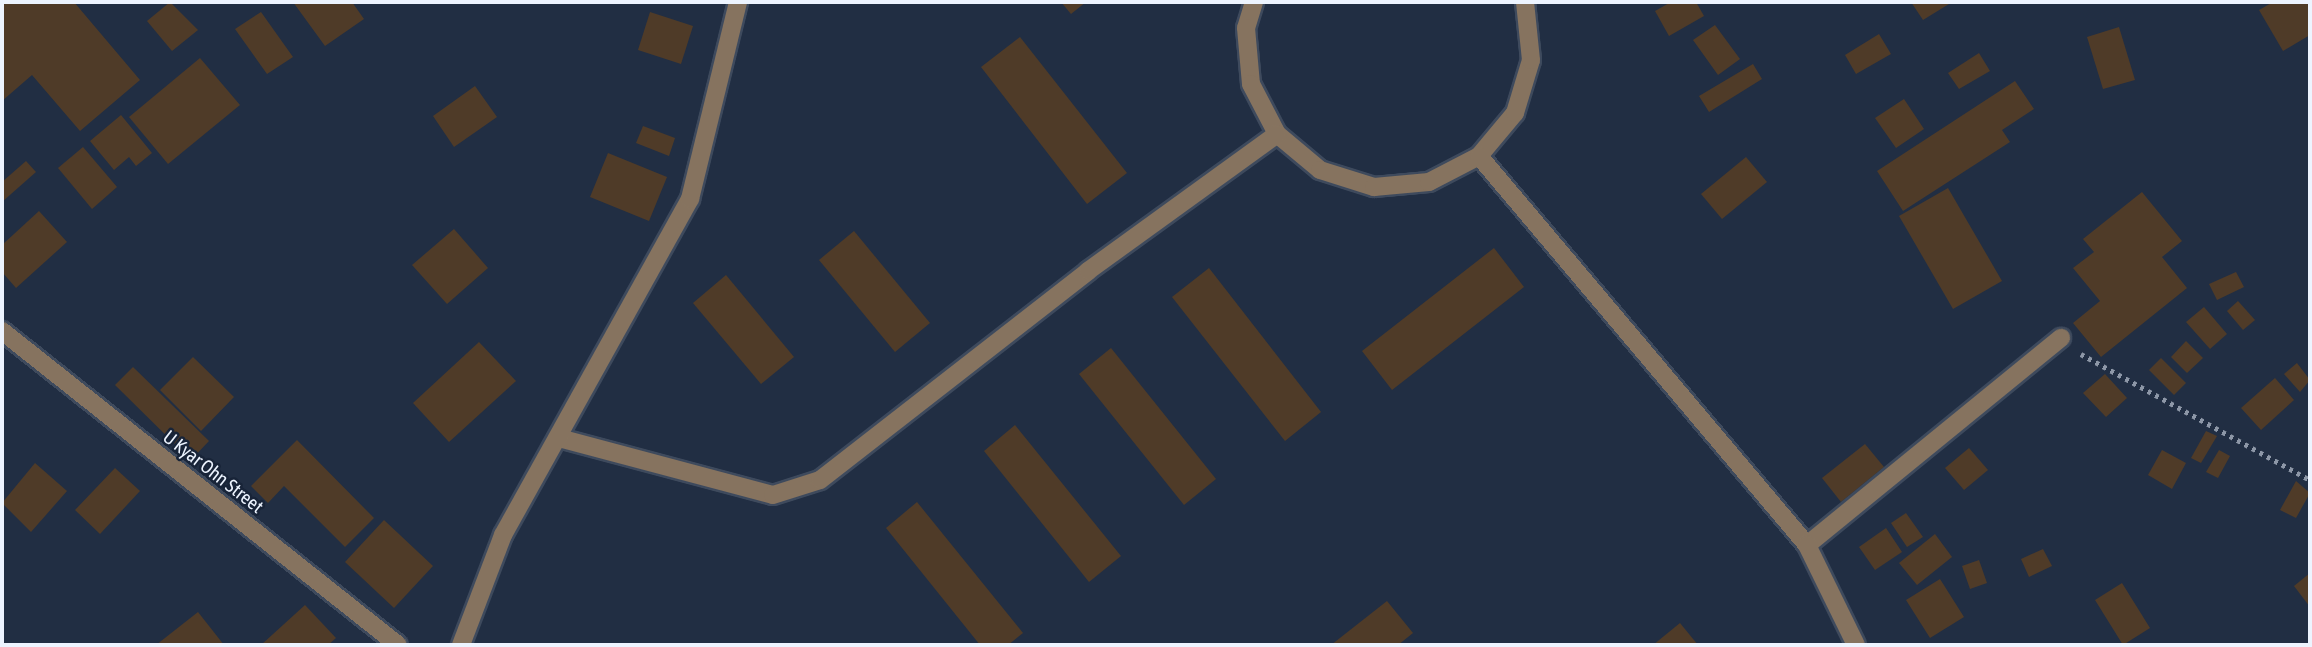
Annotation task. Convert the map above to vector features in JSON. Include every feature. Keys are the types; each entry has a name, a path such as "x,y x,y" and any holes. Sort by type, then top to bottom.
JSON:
{"street":[{"path":"461,645 503,534 559,438 690,199 738,2"},
{"path":"1254,2 1246,28 1251,84 1277,134 1320,170 1374,187 1429,182 1479,156 1515,113 1531,60 1525,2"},
{"path":"559,438 773,495 820,480 1088,271 1277,134"},
{"path":"1479,156 1807,545 1856,645"},
{"name":"U Kyar Ohn Street","path":"2,331 398,645"},
{"path":"1807,545 2062,338"}],"path":[{"path":"2062,338 2095,365 2310,480"}],"building":[{"path":"7,2 74,2 140,80 80,131 32,75 2,101 2,6"},
{"path":"170,2 198,30 172,51 147,21"},
{"path":"293,2 352,2 364,19 325,46"},
{"path":"1061,2 1086,2 1071,14"},
{"path":"1671,2 1696,2 1704,16 1669,36 1655,11"},
{"path":"1911,2 1947,2 1949,4 1923,20"},
{"path":"2273,2 2310,2 2310,35 2283,51 2259,10"},
{"path":"261,12 293,57 267,74 235,29"},
{"path":"650,12 693,26 681,64 638,50"},
{"path":"1715,25 1740,59 1718,75 1693,40"},
{"path":"2119,27 2135,80 2103,89 2087,37"},
{"path":"1879,34 1891,54 1856,74 1845,55"},
{"path":"1020,37 1127,173 1087,204 981,67"},
{"path":"1979,53 1990,71 1959,89 1948,73"},
{"path":"200,58 240,105 168,164 129,117"},
{"path":"1753,64 1762,79 1709,112 1699,96"},
{"path":"2015,81 2034,109 2002,130 2010,142 1903,211 1877,171"},
{"path":"475,86 497,117 454,147 433,116"},
{"path":"1904,99 1924,129 1896,148 1875,118"},
{"path":"121,115 152,153 136,166 129,157 114,170 90,141"},
{"path":"643,126 675,138 669,156 636,143"},
{"path":"83,147 117,187 92,209 58,168"},
{"path":"608,153 667,177 649,221 590,197"},
{"path":"1746,157 1767,182 1722,219 1701,194"},
{"path":"26,161 36,172 2,202 2,182"},
{"path":"1948,188 2002,281 1953,309 1899,216"},
{"path":"2142,192 2182,241 2162,257 2187,288 2101,357 2073,323 2100,301 2073,268 2094,252 2083,239"},
{"path":"39,211 67,242 16,288 2,272 2,245"},
{"path":"454,229 488,268 447,304 412,265"},
{"path":"854,231 930,323 895,352 819,260"},
{"path":"1494,248 1524,287 1392,390 1362,351"},
{"path":"1209,268 1321,412 1285,441 1172,297"},
{"path":"2236,272 2244,287 2217,300 2209,284"},
{"path":"726,275 794,357 761,384 693,303"},
{"path":"2238,301 2255,320 2243,330 2227,311"},
{"path":"2204,307 2227,334 2210,349 2186,322"},
{"path":"2186,341 2203,358 2187,373 2171,357"},
{"path":"479,342 516,381 449,442 413,403"},
{"path":"1111,348 1216,479 1184,505 1079,374"},
{"path":"193,357 234,397 201,431 160,390"},
{"path":"2161,358 2186,383 2174,395 2149,370"},
{"path":"2297,363 2310,380 2300,392 2284,374"},
{"path":"133,367 209,441 191,460 115,385"},
{"path":"2105,374 2127,398 2106,417 2083,393"},
{"path":"2275,378 2294,400 2261,430 2241,408"},
{"path":"1015,425 1121,556 1089,582 984,451"},
{"path":"2206,431 2217,436 2201,463 2191,458"},
{"path":"297,440 374,518 345,547 284,486 268,503 251,486"},
{"path":"1865,444 1884,467 1841,502 1822,478"},
{"path":"1969,448 1988,470 1964,490 1945,468"},
{"path":"2162,450 2186,463 2172,489 2148,475"},
{"path":"2219,450 2230,456 2218,478 2206,472"},
{"path":"35,463 67,491 31,532 2,503"},
{"path":"115,468 140,491 100,534 75,510"},
{"path":"2296,481 2310,493 2296,518 2280,510"},
{"path":"917,502 1023,633 1008,645 980,645 886,528"},
{"path":"1906,513 1923,537 1907,547 1891,523"},
{"path":"384,520 433,566 394,608 345,562"},
{"path":"1886,528 1902,552 1875,570 1859,547"},
{"path":"1935,534 1952,557 1917,585 1899,563"},
{"path":"2043,549 2052,566 2029,577 2021,559"},
{"path":"1979,560 1987,583 1970,589 1962,566"},
{"path":"2310,573 2310,607 2294,586"},
{"path":"1940,579 1964,617 1930,638 1906,600"},
{"path":"2122,583 2150,628 2123,645 2095,600"},
{"path":"1387,601 1413,633 1398,645 1331,645"},
{"path":"305,605 336,638 328,645 261,645"},
{"path":"198,612 224,645 156,645"},
{"path":"1680,623 1698,645 1653,645"}]}
